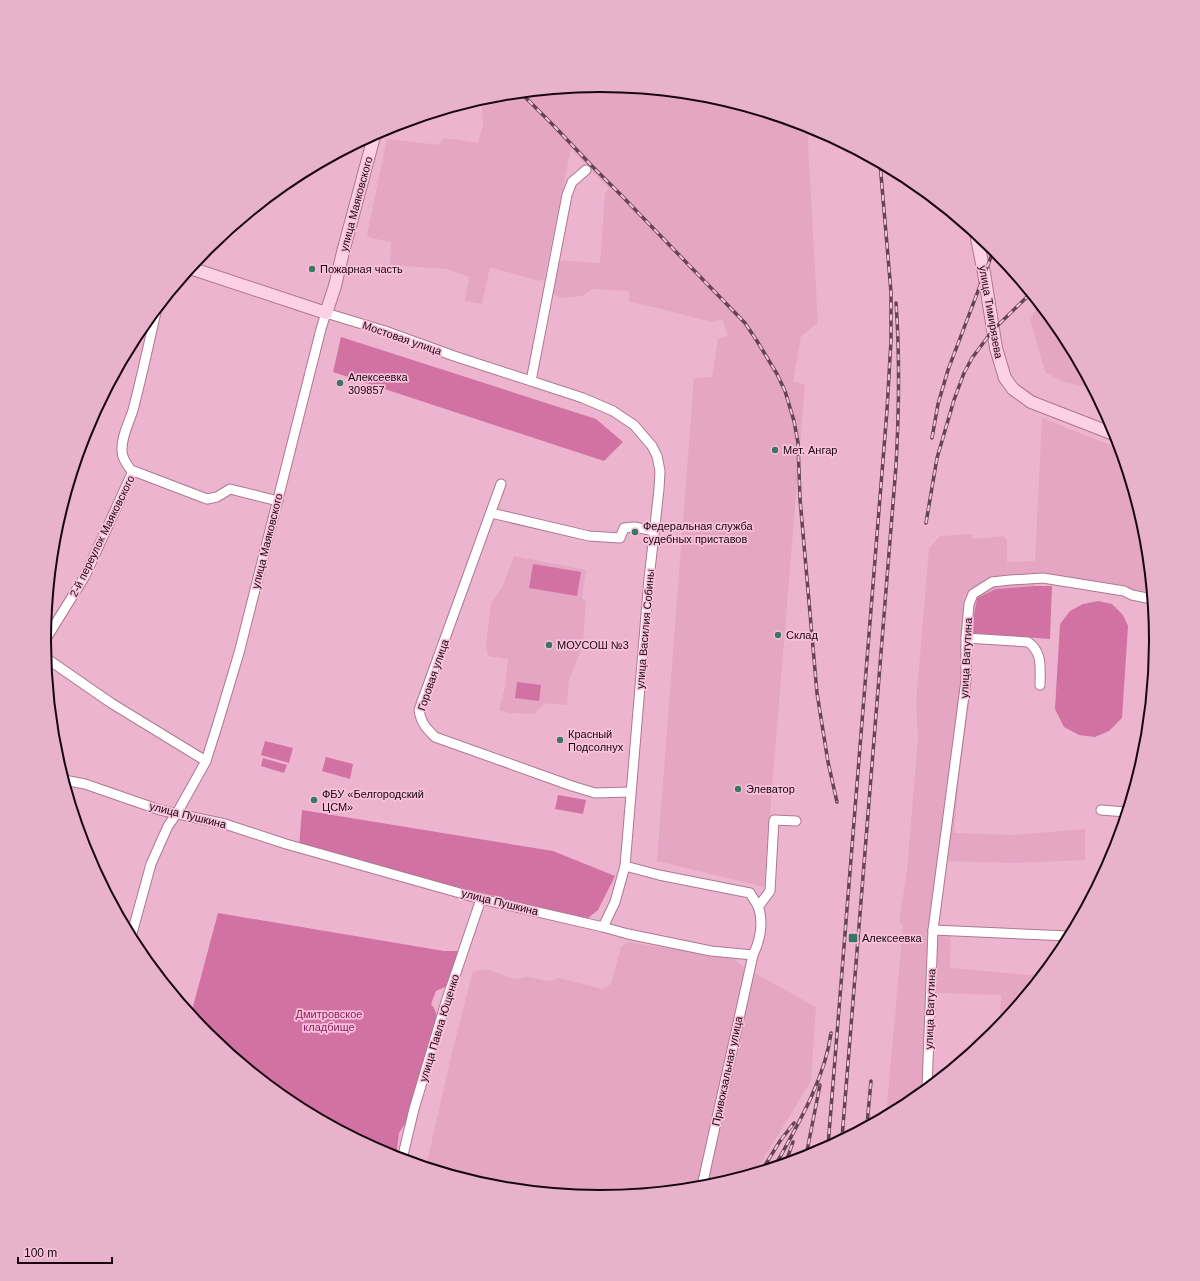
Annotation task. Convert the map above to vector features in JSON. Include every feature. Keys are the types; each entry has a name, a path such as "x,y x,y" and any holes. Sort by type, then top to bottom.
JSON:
{"main road":[{"name":"улица Маяковского","path":"326,313 335,286 373,141"},
{"name":"улица Тимирязева","path":"978,243 996,348 1005,378 1013,389 1031,402 1108,432"},
{"name":"Мостовая улица","path":"196,270 326,313"}],"street":[{"path":"530,381 567,195 572,182 586,170"},
{"name":"Мостовая улица","path":"326,313 385,331 583,398 613,411"},
{"name":"улица Маяковского","path":"133,929 151,864 168,826 177,813 206,761 239,652 326,313"},
{"path":"154,320 133,411 123,442 123,456 128,466 134,471 207,499 216,497 230,490 278,501"},
{"name":"улица Василия Собины","path":"603,926 615,902 625,866 630,792 660,471 652,446 634,425 613,411"},
{"name":"2-й переулок Маяковского","path":"51,630 85,576 134,471"},
{"name":"Горовая улица","path":"501,484 419,710 421,720 435,737 572,786 595,793 630,792"},
{"path":"491,513 589,536 620,538 624,528 629,527 655,531"},
{"name":"улица Ватутина","path":"927,1081 933,930 966,680 966,638 969,604 973,594 992,582 1043,578 1124,592 1147,598"},
{"path":"966,638 1028,642 1035,646 1039,655 1040,685"},
{"path":"52,662 111,703 206,761"},
{"name":"улица Пушкина","path":"70,781 85,784 160,810 225,824 286,844 481,899 603,926 628,934 711,951 753,955"},
{"path":"1101,810 1122,812"},
{"path":"758,907 770,891 774,820 796,821"},
{"path":"625,866 658,875 750,893 758,907 761,926 758,946 753,955"},
{"name":"улица Павла Ющенко","path":"403,1153 414,1109 446,1002 481,899"},
{"path":"933,930 1062,936"},
{"name":"Привокзальная улица","path":"703,1180 753,955"}],"shaded area":[{"path":"600,92 636,93 672,96 707,102 742,110 807,132 818,323 801,336 793,382 805,384 764,887 657,861 694,378 712,377 718,339 728,335 722,319 711,322 629,302 629,291 592,289 582,296 559,298 551,292 555,260 600,263 605,193 609,189 571,149 544,279 539,281 490,267 482,304 465,301 469,277 446,269 390,265 391,242 371,238 367,235 387,139 439,145 444,138 478,143 483,125 482,107 476,106 528,96"},
{"path":"1037,308 1056,335 1086,387 1061,381 1045,372 1030,319"},
{"path":"1042,418 1113,446 1130,498 1138,533 1147,597 1123,596 1035,581 1035,586 996,589 977,598 971,633 971,689 959,779 954,833 1012,835 1085,829 1085,860 1013,863 946,861 939,927 951,928 950,968 1036,976 1000,1016 1001,995 935,993 930,1079 887,1108 903,926 899,922 907,871 918,737 916,703 929,548 940,536 972,534 972,539 1003,536 1007,540 1007,562 1035,561"},
{"path":"514,556 586,570 582,599 586,601 583,645 569,680 567,705 548,703 543,705 534,714 510,713 499,710 505,687 508,659 488,656 486,644 491,603 503,586"},
{"path":"629,942 734,959 742,966 816,1007 811,1081 759,1165 707,1179 672,1185 600,1190 528,1185 458,1171 427,1161 473,971 486,969 515,979 527,977 549,981 559,978 602,989 611,984 621,947"}],"green space":[{"path":"341,337 596,419 623,442 604,461 333,372"},
{"path":"533,564 581,572 577,596 529,588"},
{"path":"1052,586 1050,639 971,633 977,598 996,589"},
{"path":"1098,601 1112,604 1123,615 1128,626 1122,718 1109,731 1095,737 1079,735 1064,727 1055,709 1060,624 1070,611 1083,604"},
{"path":"517,682 541,685 539,701 515,698"},
{"path":"265,741 293,748 289,763 261,755"},
{"path":"326,757 353,764 350,779 322,771"},
{"path":"263,758 287,765 284,773 261,766"},
{"path":"558,795 586,800 583,814 555,809"},
{"path":"302,810 553,851 615,876 598,910 588,918 566,914 299,847"},
{"name":"Дмитровское кладбище","path":"218,913 444,951 458,951 448,983 445,987 436,991 431,1004 436,1012 436,1021 406,1122 399,1133 397,1150 357,1133 325,1116 295,1097 238,1053 212,1029 193,1008"}],"railway":[{"path":"525,97 745,323 777,374 785,391 794,421 798,443 800,499 817,693 828,762 837,802"},
{"path":"829,1140 887,410 891,340 891,292 881,169"},
{"path":"932,438 938,404 948,370 991,256"},
{"path":"926,523 937,458 954,400 964,373 972,358 993,330 1028,296"},
{"path":"842,1133 896,466 899,384 896,303"},
{"path":"779,1159 809,1102 823,1068 831,1033"},
{"path":"867,1120 871,1081"},
{"path":"807,1149 820,1085"},
{"path":"766,1163 780,1141 794,1123"},
{"path":"788,1156 793,1142"}],"place":[{"name":"Пожарная часть","path":"312,269"},
{"name":"Алексеевка 309857","path":"340,383"},
{"name":"Мет. Ангар","path":"775,450"},
{"name":"Федеральная служба судебных приставов","path":"635,532"},
{"name":"Склад","path":"778,635"},
{"name":"МОУСОШ №3","path":"549,645"},
{"name":"Красный Подсолнух","path":"560,740"},
{"name":"Элеватор","path":"738,789"},
{"name":"ФБУ «Белгородский ЦСМ»","path":"314,800"},
{"name":"Алексеевка","path":"853,938"}]}
